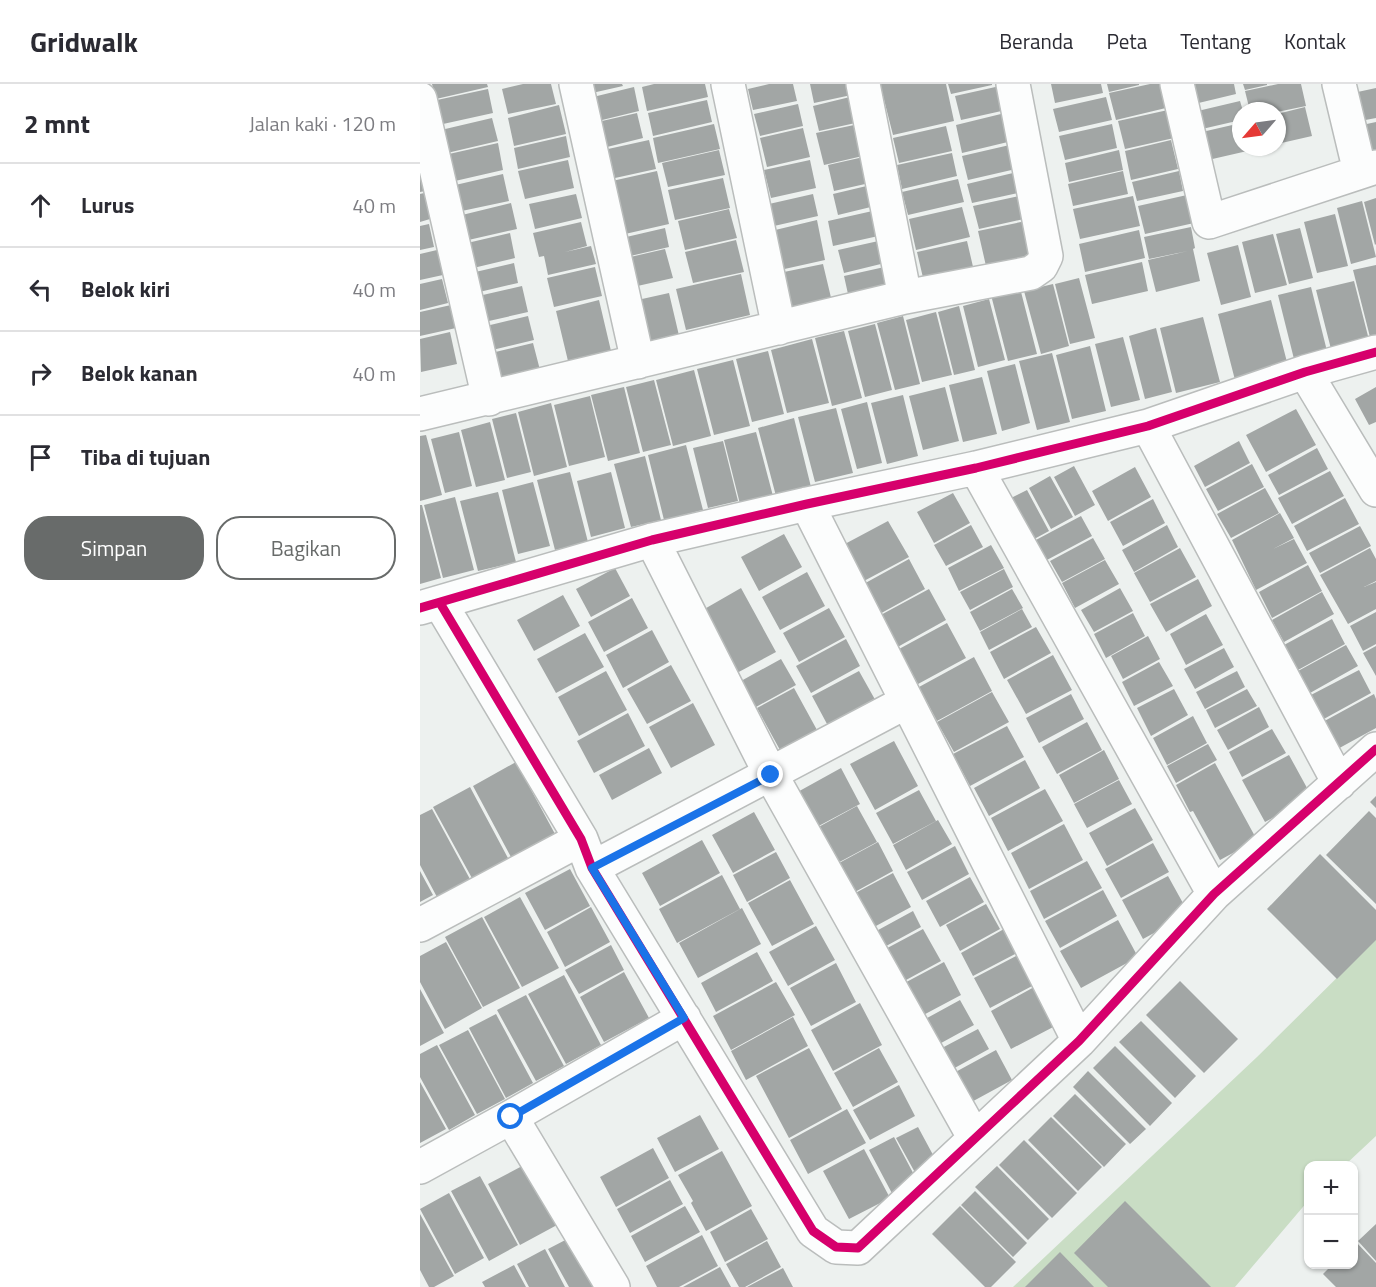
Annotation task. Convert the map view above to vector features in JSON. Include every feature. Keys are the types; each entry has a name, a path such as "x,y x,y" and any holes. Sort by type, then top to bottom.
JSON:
{"street":[{"path":"576,84 638,362"},
{"path":"728,84 779,328"},
{"path":"863,84 905,297"},
{"path":"420,414 905,297 1031,273 1041,266 1046,256 1013,84"},
{"path":"1177,84 1209,222 1368,170 1339,84"},
{"path":"420,99 489,399"},
{"path":"1376,352 1305,372 1148,426 976,468 652,540 430,605 586,854 813,1231 836,1247 858,1248 1079,1041 1214,894 1376,749"},
{"path":"1305,372 1376,490"},
{"path":"1148,426 1339,783"},
{"path":"976,468 1214,894"},
{"path":"807,504 1079,1041"},
{"path":"652,540 771,775 974,1137"},
{"path":"420,925 771,775 906,702"},
{"path":"420,1167 684,1018"},
{"path":"511,1117 613,1287"}],"green space":[{"path":"1376,939 1376,1136 1349,1161 1304,1161 1304,1206 1235,1287 1013,1287 1257,1057"}],"building":[{"path":"432,84 487,84 488,87 436,99"},
{"path":"523,84 551,84 556,104 508,114 502,89"},
{"path":"590,84 622,84 623,86 592,93"},
{"path":"654,84 705,84 708,97 647,111 642,87"},
{"path":"769,84 793,84 797,101 753,110 748,89"},
{"path":"810,84 853,84 856,94 814,103"},
{"path":"880,84 946,84 954,121 893,135"},
{"path":"948,84 992,84 992,85 951,94"},
{"path":"1051,84 1101,84 1103,93 1055,103"},
{"path":"1107,84 1139,84 1139,85 1109,92"},
{"path":"1150,84 1164,84 1170,107 1116,120 1109,93"},
{"path":"1181,84 1234,84 1236,94 1186,106"},
{"path":"1243,84 1267,84 1267,85 1245,90"},
{"path":"1278,84 1301,84 1306,106 1286,110 1286,102 1248,102 1245,91"},
{"path":"1000,86 1006,110 961,120 955,96"},
{"path":"634,87 639,111 598,121 593,97"},
{"path":"1376,88 1376,118 1360,121 1353,93"},
{"path":"488,89 493,113 443,124 437,100"},
{"path":"854,96 860,122 819,131 813,106"},
{"path":"1106,97 1112,120 1059,132 1053,109"},
{"path":"707,100 712,122 653,136 648,113"},
{"path":"1232,103 1232,122 1189,132 1185,114"},
{"path":"798,104 803,126 760,136 754,114"},
{"path":"559,105 566,134 514,146 508,118"},
{"path":"1305,107 1312,136 1286,142 1286,112"},
{"path":"1168,110 1174,138 1125,149 1118,121"},
{"path":"637,113 643,138 607,147 602,121"},
{"path":"1005,113 1012,141 962,153 956,125"},
{"path":"492,118 498,141 447,153 441,130"},
{"path":"1376,122 1376,163 1362,125"},
{"path":"714,124 720,149 658,163 653,138"},
{"path":"859,124 867,155 824,165 816,133"},
{"path":"1112,124 1117,148 1065,160 1059,136"},
{"path":"1232,125 1232,155 1195,163 1189,135"},
{"path":"946,126 952,151 899,163 893,138"},
{"path":"803,128 810,157 767,167 760,138"},
{"path":"566,136 570,157 518,169 514,148"},
{"path":"649,140 656,169 615,178 608,149"},
{"path":"1171,140 1178,169 1131,180 1125,151"},
{"path":"498,143 503,170 455,181 449,154"},
{"path":"1014,144 1020,168 968,180 962,156"},
{"path":"719,150 725,175 668,187 662,163"},
{"path":"1119,150 1123,170 1069,182 1065,163"},
{"path":"952,153 957,176 902,189 897,165"},
{"path":"868,156 874,182 834,191 828,165"},
{"path":"568,160 574,188 525,199 518,171"},
{"path":"810,160 816,188 771,198 764,170"},
{"path":"657,171 669,224 625,234 612,181"},
{"path":"1123,171 1128,194 1073,206 1068,184"},
{"path":"1179,171 1183,191 1137,201 1132,182"},
{"path":"1013,173 1018,193 972,203 967,184"},
{"path":"420,174 425,191 420,192"},
{"path":"503,174 509,201 457,212 451,186"},
{"path":"723,178 730,208 675,220 668,190"},
{"path":"958,179 964,202 908,215 902,192"},
{"path":"875,184 879,205 838,215 833,194"},
{"path":"424,193 430,219 420,222 420,194"},
{"path":"576,194 582,218 535,229 529,204"},
{"path":"813,194 818,216 774,226 769,204"},
{"path":"1187,195 1194,223 1145,234 1138,206"},
{"path":"1019,196 1024,219 979,229 973,206"},
{"path":"1133,196 1140,226 1080,239 1073,209"},
{"path":"1376,198 1376,244 1375,245 1364,202"},
{"path":"1362,201 1376,257 1351,264 1337,208"},
{"path":"511,203 517,229 464,241 458,216"},
{"path":"962,207 970,237 916,250 909,219"},
{"path":"729,209 737,238 685,250 678,221"},
{"path":"877,210 883,235 833,246 828,221"},
{"path":"1335,214 1348,266 1317,273 1304,222"},
{"path":"817,220 825,260 780,270 771,231"},
{"path":"1026,221 1034,254 986,266 978,231"},
{"path":"581,222 587,246 565,252 591,246 596,264 548,275 544,256 539,257 533,233"},
{"path":"429,224 434,247 420,250 420,226"},
{"path":"1191,227 1200,281 1156,292 1148,260 1188,251 1149,259 1144,237"},
{"path":"665,228 669,247 626,257 622,238"},
{"path":"1300,228 1313,278 1289,284 1276,234"},
{"path":"1139,230 1145,258 1085,272 1079,244"},
{"path":"510,233 515,258 469,269 463,244"},
{"path":"1273,234 1287,285 1255,293 1242,242"},
{"path":"736,240 744,272 693,283 685,252"},
{"path":"883,240 889,262 844,273 838,250"},
{"path":"967,241 974,271 924,282 917,252"},
{"path":"1238,245 1251,297 1221,305 1207,253"},
{"path":"665,249 673,278 633,287 626,258"},
{"path":"437,250 443,275 420,280 420,254"},
{"path":"1142,262 1148,291 1092,304 1085,275"},
{"path":"514,263 518,283 475,293 471,273"},
{"path":"823,264 833,306 789,316 779,273"},
{"path":"1376,265 1376,336 1370,337 1353,270"},
{"path":"889,266 895,292 850,303 844,276"},
{"path":"595,267 602,296 554,307 547,278"},
{"path":"741,274 750,315 686,330 676,289"},
{"path":"1079,278 1095,338 1070,344 1055,284"},
{"path":"442,279 448,303 420,310 420,284"},
{"path":"1354,281 1369,340 1331,349 1316,290"},
{"path":"1053,284 1069,346 1041,354 1024,291"},
{"path":"522,286 528,312 480,323 474,297"},
{"path":"1311,287 1328,355 1295,363 1278,295"},
{"path":"1020,288 1037,354 1008,361 991,295"},
{"path":"669,293 681,344 644,352 633,301"},
{"path":"989,299 1005,360 978,367 963,306"},
{"path":"599,300 611,351 568,361 556,311"},
{"path":"1271,300 1288,366 1235,380 1218,314"},
{"path":"451,305 456,328 420,336 420,312"},
{"path":"959,306 975,370 954,375 938,312"},
{"path":"936,312 952,375 922,382 906,320"},
{"path":"528,316 534,340 488,351 482,327"},
{"path":"903,316 920,384 895,390 877,323"},
{"path":"1203,317 1220,382 1176,393 1160,328"},
{"path":"875,324 892,390 865,397 848,331"},
{"path":"1156,328 1172,392 1145,399 1129,336"},
{"path":"844,331 862,398 832,406 815,338"},
{"path":"450,332 457,364 421,372 420,339"},
{"path":"1123,337 1140,400 1111,407 1095,344"},
{"path":"812,339 829,403 787,413 771,350"},
{"path":"533,343 540,370 493,380 487,354"},
{"path":"1090,346 1106,411 1072,419 1056,355"},
{"path":"768,351 784,414 752,422 736,359"},
{"path":"1052,353 1070,422 1037,430 1019,361"},
{"path":"733,360 750,426 714,435 697,369"},
{"path":"1015,364 1030,423 1002,431 987,371"},
{"path":"694,370 711,436 673,446 656,380"},
{"path":"982,377 997,434 963,442 949,385"},
{"path":"654,380 671,445 643,452 626,387"},
{"path":"624,387 640,453 608,461 591,395"},
{"path":"945,387 959,441 923,450 909,396"},
{"path":"1376,387 1376,422 1369,425 1355,399"},
{"path":"903,395 918,456 887,464 871,403"},
{"path":"590,396 605,457 569,466 554,405"},
{"path":"867,402 882,463 857,469 841,409"},
{"path":"551,403 567,467 534,476 518,412"},
{"path":"836,408 853,473 815,482 798,417"},
{"path":"1296,409 1316,445 1266,472 1246,435"},
{"path":"516,413 531,472 507,478 492,419"},
{"path":"794,418 811,487 776,496 758,428"},
{"path":"490,422 505,480 476,487 461,430"},
{"path":"459,432 472,486 445,493 431,439"},
{"path":"756,432 773,496 740,504 724,440"},
{"path":"426,435 442,495 420,501 420,436"},
{"path":"723,441 738,501 708,508 693,448"},
{"path":"1239,441 1250,463 1205,487 1194,466"},
{"path":"686,445 703,510 664,520 648,455"},
{"path":"1317,448 1328,469 1279,495 1268,475"},
{"path":"645,456 661,520 631,527 614,464"},
{"path":"1252,464 1264,487 1218,511 1206,489"},
{"path":"1074,466 1095,505 1075,516 1054,477"},
{"path":"1135,467 1151,497 1108,521 1092,491"},
{"path":"1330,471 1344,496 1292,524 1278,498"},
{"path":"570,472 588,542 555,550 537,480"},
{"path":"611,472 625,528 591,537 577,481"},
{"path":"1050,476 1073,517 1051,529 1029,488"},
{"path":"533,482 550,546 518,554 502,490"},
{"path":"1265,488 1279,513 1231,538 1217,514"},
{"path":"1027,490 1049,531 1025,544 1003,502"},
{"path":"498,492 516,562 478,571 460,501"},
{"path":"953,493 970,523 934,543 917,512"},
{"path":"455,497 474,570 443,578 424,505"},
{"path":"1345,498 1359,524 1307,551 1294,526"},
{"path":"1153,499 1165,523 1123,546 1110,522"},
{"path":"420,505 422,505 441,578 420,584"},
{"path":"1280,513 1294,538 1273,549 1294,539 1307,563 1256,590 1232,540"},
{"path":"1081,516 1092,536 1045,561 1034,541"},
{"path":"888,521 909,557 862,582 843,545"},
{"path":"971,525 983,547 946,566 934,545"},
{"path":"1167,525 1178,547 1134,572 1122,550"},
{"path":"1360,526 1371,546 1320,573 1309,553"},
{"path":"784,534 802,567 759,591 741,557"},
{"path":"1093,538 1105,559 1062,582 1050,561"},
{"path":"991,545 1004,568 959,591 948,568"},
{"path":"1180,548 1196,577 1150,602 1134,573"},
{"path":"1370,548 1376,559 1376,581 1364,587 1376,582 1376,609 1348,624 1320,575"},
{"path":"909,559 925,589 876,616 860,586"},
{"path":"1105,560 1119,584 1075,608 1062,583"},
{"path":"1308,565 1322,591 1272,618 1259,592"},
{"path":"615,568 630,596 591,617 576,589"},
{"path":"1004,569 1013,587 970,610 960,592"},
{"path":"807,572 825,606 780,630 762,597"},
{"path":"1198,579 1212,606 1166,632 1150,604"},
{"path":"741,588 776,652 735,674 701,611"},
{"path":"1120,588 1133,611 1094,632 1081,610"},
{"path":"929,589 946,620 894,649 877,617"},
{"path":"1012,589 1023,608 980,631 970,612"},
{"path":"1322,592 1334,614 1284,642 1272,620"},
{"path":"563,595 580,626 534,651 517,620"},
{"path":"632,598 648,628 604,652 588,622"},
{"path":"829,608 845,637 799,662 783,633"},
{"path":"1022,609 1032,627 989,650 980,632"},
{"path":"1376,612 1376,644 1363,651 1350,626"},
{"path":"1133,613 1145,636 1106,658 1094,634"},
{"path":"1206,614 1223,645 1186,665 1170,634"},
{"path":"1332,619 1345,644 1298,670 1284,645"},
{"path":"947,623 966,658 918,684 899,649"},
{"path":"1036,627 1051,653 1004,679 990,652"},
{"path":"652,630 669,662 623,688 606,655"},
{"path":"585,633 604,667 556,693 537,659"},
{"path":"1148,636 1160,659 1123,679 1111,656"},
{"path":"846,639 860,666 811,693 796,666"},
{"path":"1346,645 1358,666 1310,693 1298,671"},
{"path":"1376,646 1376,676 1363,653"},
{"path":"1224,648 1234,667 1195,689 1184,669"},
{"path":"1053,655 1072,690 1026,714 1007,680"},
{"path":"974,657 992,691 937,721 919,687"},
{"path":"781,659 796,685 756,707 741,681"},
{"path":"1159,662 1173,686 1134,706 1122,682"},
{"path":"671,665 691,701 647,724 627,689"},
{"path":"1359,670 1371,693 1322,720 1309,696"},
{"path":"606,671 627,710 579,736 558,697"},
{"path":"859,671 882,712 834,737 812,696"},
{"path":"1237,671 1245,687 1205,709 1196,692"},
{"path":"794,688 817,730 780,750 757,708"},
{"path":"1174,689 1188,715 1151,736 1137,708"},
{"path":"1247,689 1257,706 1215,728 1206,710"},
{"path":"992,692 1009,722 954,752 937,722"},
{"path":"1071,694 1084,719 1039,743 1026,718"},
{"path":"1374,694 1376,728 1334,751 1319,724"},
{"path":"693,703 715,745 671,768 649,727"},
{"path":"1259,707 1269,727 1228,750 1217,730"},
{"path":"628,713 645,746 594,773 577,741"},
{"path":"1193,716 1207,743 1167,765 1153,738"},
{"path":"1087,722 1102,750 1057,774 1042,747"},
{"path":"1007,726 1024,757 970,786 953,754"},
{"path":"1272,729 1286,753 1242,777 1229,752"},
{"path":"894,741 918,786 875,810 850,764"},
{"path":"1208,744 1217,760 1176,783 1167,766"},
{"path":"649,748 662,773 612,800 599,775"},
{"path":"1104,750 1119,779 1074,803 1059,775"},
{"path":"1289,755 1312,797 1265,822 1242,780"},
{"path":"1025,760 1040,788 989,816 974,788"},
{"path":"516,762 555,834 511,857 473,786"},
{"path":"1215,763 1257,840 1220,860 1176,785"},
{"path":"841,768 860,804 813,829 794,794"},
{"path":"1119,780 1132,804 1087,828 1074,804"},
{"path":"470,787 509,860 473,880 433,807"},
{"path":"1045,789 1063,821 1008,851 991,818"},
{"path":"919,790 936,821 893,844 876,813"},
{"path":"1376,796 1376,808 1370,802"},
{"path":"857,806 877,842 832,866 813,830"},
{"path":"1135,808 1153,840 1107,866 1089,833"},
{"path":"432,809 471,881 438,899 420,865 420,815"},
{"path":"1369,811 1376,818 1376,904 1326,855"},
{"path":"754,812 775,850 733,873 712,835"},
{"path":"938,820 952,844 906,870 893,845"},
{"path":"1064,824 1083,860 1029,889 1011,853"},
{"path":"702,840 720,873 660,906 642,873"},
{"path":"878,842 893,871 844,898 828,869"},
{"path":"1153,843 1169,872 1121,898 1105,869"},
{"path":"955,846 969,874 922,900 907,872"},
{"path":"776,852 790,878 747,902 733,875"},
{"path":"1320,854 1376,910 1376,940 1337,979 1267,909"},
{"path":"1087,861 1102,888 1044,919 1030,891"},
{"path":"570,869 590,906 545,930 525,893"},
{"path":"420,871 433,895 420,902"},
{"path":"893,873 911,907 863,933 844,899"},
{"path":"722,875 740,909 677,943 659,909"},
{"path":"1168,876 1189,914 1143,939 1122,900"},
{"path":"970,877 984,902 940,927 926,901"},
{"path":"790,880 814,924 772,946 748,903"},
{"path":"1103,890 1117,916 1060,948 1045,921"},
{"path":"520,897 559,968 522,987 484,917"},
{"path":"986,904 1000,929 960,951 946,925"},
{"path":"591,907 610,942 565,967 547,932"},
{"path":"742,908 761,944 698,978 679,943"},
{"path":"913,911 921,927 877,951 869,935"},
{"path":"482,917 520,988 483,1007 445,937"},
{"path":"1118,920 1138,957 1081,988 1060,951"},
{"path":"816,926 835,960 788,986 769,952"},
{"path":"923,929 941,961 895,986 878,953"},
{"path":"1004,929 1017,953 973,976 961,953"},
{"path":"446,942 482,1008 445,1029 420,982 420,956"},
{"path":"611,945 624,970 579,994 565,970"},
{"path":"757,952 773,981 716,1012 701,983"},
{"path":"1018,955 1034,985 990,1008 974,978"},
{"path":"944,962 961,995 914,1020 897,987"},
{"path":"836,963 856,1002 811,1026 790,988"},
{"path":"624,972 649,1018 604,1042 580,997"},
{"path":"564,975 601,1045 566,1064 528,994"},
{"path":"1180,981 1238,1039 1204,1073 1146,1015"},
{"path":"776,982 795,1015 731,1050 713,1016"},
{"path":"1036,986 1057,1025 1011,1049 991,1011"},
{"path":"420,989 444,1033 420,1046"},
{"path":"526,995 564,1066 536,1081 497,1010"},
{"path":"960,1000 974,1025 932,1048 918,1023"},
{"path":"860,1003 882,1045 833,1071 811,1030"},
{"path":"496,1014 533,1083 506,1098 469,1028"},
{"path":"793,1017 808,1046 746,1080 731,1051"},
{"path":"1141,1021 1196,1076 1175,1098 1119,1042"},
{"path":"978,1029 989,1049 951,1070 940,1049"},
{"path":"468,1030 505,1099 477,1114 439,1045"},
{"path":"437,1045 475,1115 449,1130 420,1077 420,1054"},
{"path":"1115,1046 1172,1103 1150,1126 1093,1068"},
{"path":"809,1048 842,1109 789,1138 756,1076"},
{"path":"879,1048 898,1082 853,1107 834,1073"},
{"path":"996,1050 1012,1080 966,1105 950,1075"},
{"path":"1088,1071 1146,1129 1130,1144 1073,1087"},
{"path":"420,1082 446,1129 420,1143"},
{"path":"899,1085 915,1116 870,1140 853,1110"},
{"path":"1075,1094 1126,1144 1104,1167 1053,1116"},
{"path":"847,1109 866,1143 808,1174 790,1140"},
{"path":"700,1115 719,1149 675,1172 657,1138"},
{"path":"1051,1117 1102,1167 1078,1191 1028,1140"},
{"path":"918,1127 939,1166 918,1178 896,1138"},
{"path":"894,1137 920,1186 895,1199 869,1150"},
{"path":"1024,1140 1077,1193 1052,1218 999,1165"},
{"path":"653,1148 669,1178 616,1207 600,1177"},
{"path":"864,1149 890,1198 849,1219 823,1171"},
{"path":"722,1151 752,1206 706,1231 678,1175"},
{"path":"524,1165 557,1225 520,1245 488,1184"},
{"path":"997,1166 1049,1219 1028,1240 975,1187"},
{"path":"480,1176 518,1245 489,1261 451,1191"},
{"path":"670,1180 683,1204 630,1233 617,1209"},
{"path":"975,1191 1027,1243 1013,1257 961,1205"},
{"path":"449,1193 484,1258 455,1274 420,1209"},
{"path":"1125,1201 1211,1287 1108,1287 1074,1253"},
{"path":"685,1206 700,1232 645,1262 631,1236"},
{"path":"960,1206 1016,1262 991,1287 985,1287 932,1234"},
{"path":"751,1209 768,1239 725,1262 710,1232"},
{"path":"420,1214 454,1276 434,1287 429,1287 420,1270"},
{"path":"1376,1224 1376,1261 1358,1241"},
{"path":"575,1235 600,1287 569,1287 548,1249"},
{"path":"702,1235 718,1266 679,1287 657,1287 646,1266"},
{"path":"767,1241 781,1267 745,1287 739,1287 726,1264"},
{"path":"1358,1244 1376,1263 1376,1287 1336,1287 1323,1274 1328,1269 1358,1269"},
{"path":"545,1249 565,1287 529,1287 517,1264"},
{"path":"1060,1252 1094,1287 1025,1287"},
{"path":"514,1265 526,1287 485,1287 482,1282"},
{"path":"720,1267 731,1287 683,1287"},
{"path":"783,1268 793,1287 747,1287"}],"cycle path":[{"path":"420,608 652,540 976,468 1148,426 1305,372 1376,352"},
{"path":"440,603 581,839 592,868 813,1231 836,1247 858,1248 1079,1041 1214,894 1376,749"}],"route":[{"path":"511,1117 684,1018 592,868 771,775"}]}
